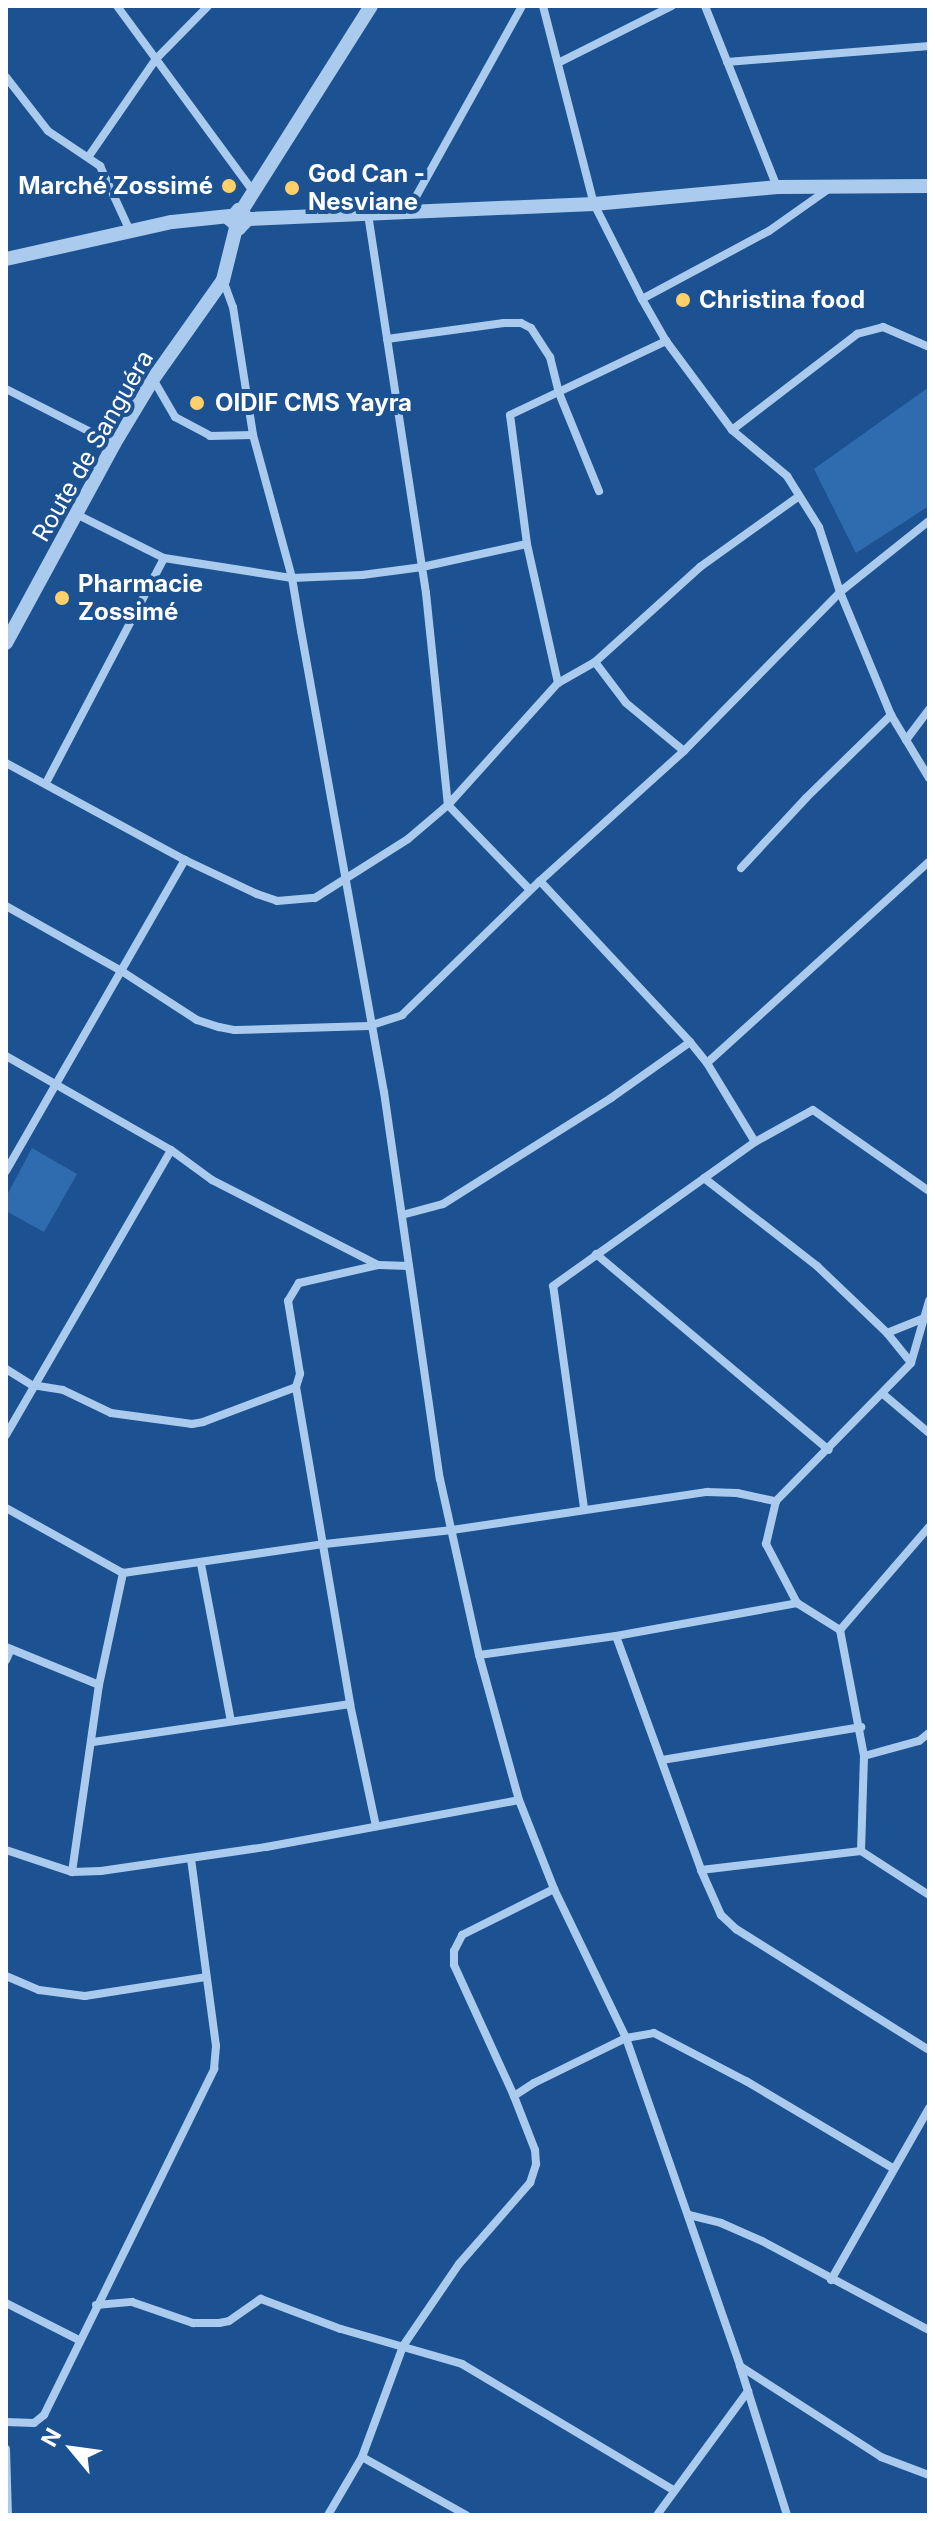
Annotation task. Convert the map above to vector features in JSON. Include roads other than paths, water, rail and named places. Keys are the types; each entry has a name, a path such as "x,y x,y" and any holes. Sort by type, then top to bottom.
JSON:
{"street":[{"path":"117,6 253,191"},
{"path":"89,156 156,59 208,6"},
{"name":"Route de Sanguéra","path":"6,643 114,444 153,379 223,280 239,218 253,191 371,6"},
{"path":"407,212 522,6"},
{"path":"543,6 560,62 594,204 666,341 732,430 787,476 819,527 840,592 891,715 929,778"},
{"path":"560,62 672,6"},
{"path":"705,6 752,117 777,187"},
{"path":"727,62 929,46"},
{"path":"6,77 48,131 100,166 130,231"},
{"path":"642,299 769,231 833,185"},
{"path":"6,259 130,231 239,218 594,204 777,187 929,186"},
{"path":"368,214 422,567 448,805 530,890"},
{"path":"223,280 233,307 253,435 292,578 369,1026 384,1092 440,1479 479,1655 519,1800 554,1889 626,2038 740,2366 787,2515"},
{"path":"387,339 521,323 538,335 550,357 559,393 599,491"},
{"path":"732,430 857,334 883,327 929,347"},
{"path":"558,683 527,544 510,415 666,341"},
{"path":"153,379 175,417 210,436 253,435"},
{"path":"6,389 114,444"},
{"path":"6,763 185,860 277,901 315,898 345,882 408,839 448,805 558,683 595,662 700,567 799,496"},
{"path":"78,515 164,558 292,578 362,575 422,567 527,544"},
{"path":"6,906 123,972 197,1020 219,1027 235,1030 369,1026 409,1011 435,981 530,890 684,751 840,592 929,521"},
{"path":"46,783 164,558"},
{"path":"595,662 626,703 684,751"},
{"path":"906,740 929,709"},
{"path":"741,868 806,798 891,715"},
{"path":"6,1171 185,860"},
{"path":"707,1063 929,862"},
{"path":"540,881 599,948 690,1042 707,1063 755,1142"},
{"path":"402,1215 443,1204 611,1098 690,1042"},
{"path":"6,1056 171,1150 212,1180 378,1265"},
{"path":"584,1508 553,1286 755,1142 813,1110 929,1191"},
{"path":"6,1435 32,1385 171,1150"},
{"path":"704,1178 817,1266 887,1333 911,1363"},
{"path":"596,1254 829,1450"},
{"path":"376,1826 350,1704 296,1387 300,1374 288,1301 299,1283 378,1265 409,1266"},
{"path":"861,1851 864,1756 861,1727 840,1630 797,1603 766,1544 776,1501 911,1363 927,1317 929,1301"},
{"path":"887,1333 927,1317"},
{"path":"6,1369 32,1385 63,1390 111,1413 192,1424 291,1392 296,1387"},
{"path":"883,1394 929,1433"},
{"path":"6,1508 123,1573 325,1544 452,1530 707,1492 737,1493 776,1501"},
{"path":"840,1630 926,1536 929,1527"},
{"path":"201,1564 231,1721"},
{"path":"72,1872 99,1685 123,1573"},
{"path":"479,1655 616,1636 797,1603"},
{"path":"616,1636 701,1870 726,1921 929,2050"},
{"path":"6,1660 8,1648 99,1685"},
{"path":"93,1742 350,1704"},
{"path":"662,1760 861,1727"},
{"path":"864,1756 919,1741 929,1733"},
{"path":"6,1850 72,1872 191,1859 519,1800"},
{"path":"701,1870 861,1851 929,1895"},
{"path":"6,2422 34,2423 39,2420 214,2069 216,2046 191,1859"},
{"path":"328,2515 362,2457 403,2346 459,2264 530,2183 536,2164 535,2150 514,2096 454,1965 454,1951 462,1935 554,1889"},
{"path":"6,1976 39,1990 85,1996 206,1977"},
{"path":"514,2096 626,2038 654,2033 667,2037 894,2169"},
{"path":"831,2280 929,2108"},
{"path":"689,2215 721,2223 762,2241 929,2330"},
{"path":"96,2305 132,2302 193,2323 219,2323 229,2321 261,2299 341,2329 462,2364 673,2490"},
{"path":"6,2303 79,2340"},
{"path":"740,2366 881,2457 929,2475"},
{"path":"657,2515 748,2391"},
{"path":"6,2449 8,2515"},
{"path":"362,2457 466,2515"}],"place":[{"name":"Marché Zossimé","path":"229,186"},
{"name":"God Can - Nesviane","path":"292,188"},
{"name":"Christina food","path":"683,300"},
{"name":"OIDIF CMS Yayra","path":"197,403"},
{"name":"Pharmacie Zossimé","path":"62,598"}]}
